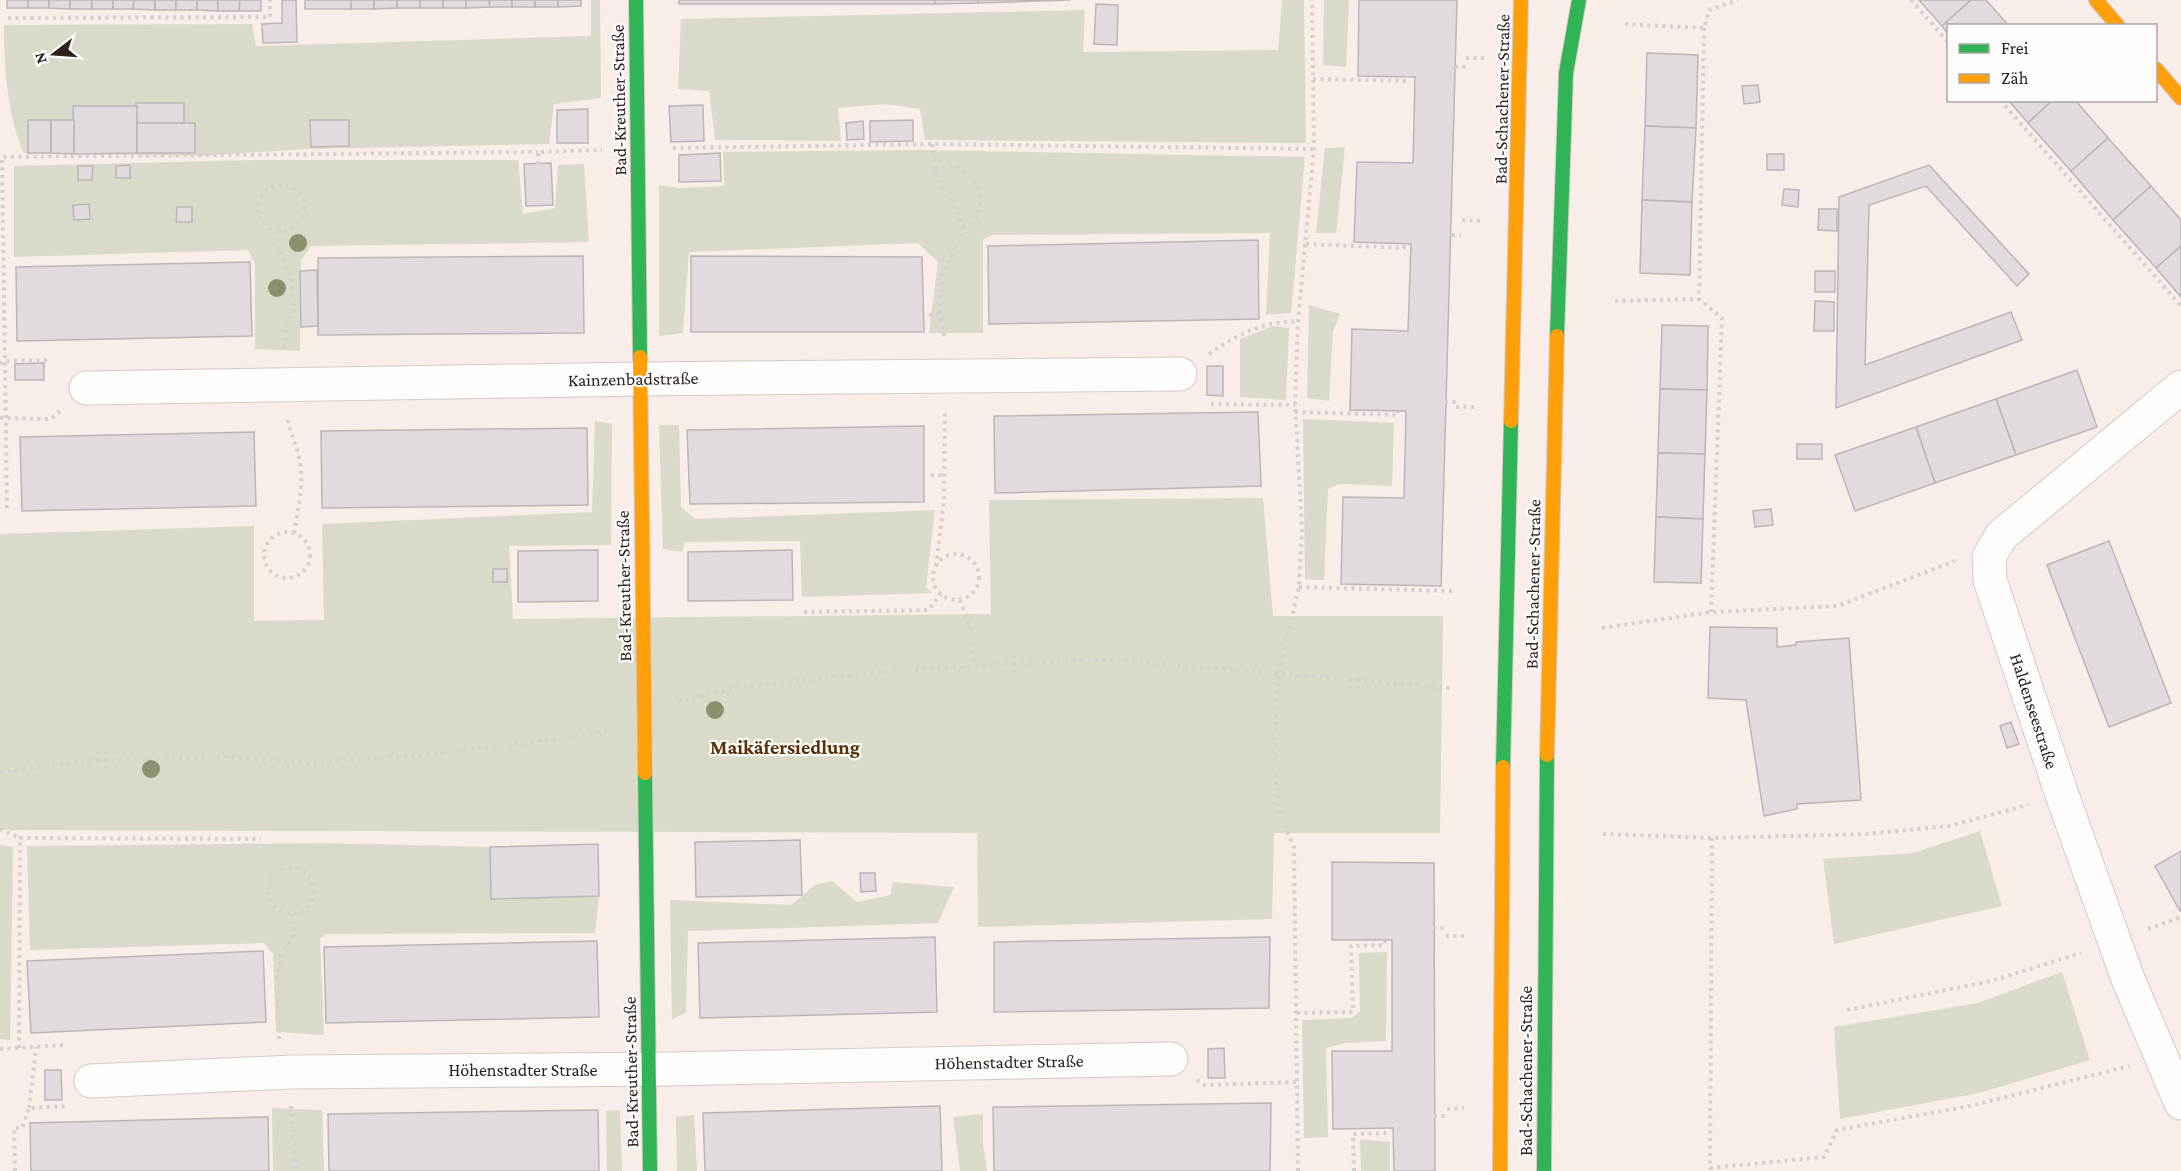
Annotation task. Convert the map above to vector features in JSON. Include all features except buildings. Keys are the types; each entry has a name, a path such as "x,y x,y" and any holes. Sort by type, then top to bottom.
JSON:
{"main road":[{"name":"Bad-Kreuther-Straße","path":"636,0 650,1171"},
{"name":"Bad-Schachener-Straße","path":"1500,1171 1502,802 1521,0"},
{"name":"Bad-Schachener-Straße","path":"1544,1171 1546,799 1560,223 1566,73 1579,0"},
{"path":"2096,0 2116,24"},
{"path":"2157,70 2181,98"}],"street":[{"name":"Kainzenbadstraße","path":"86,388 639,379 1180,374"},
{"path":"1989,557 2001,536 2181,387"},
{"name":"Haldenseestraße","path":"1989,557 1990,580 2061,792 2115,942 2181,1103"},
{"name":"Höhenstadter Straße","path":"91,1081 291,1072 649,1069 1171,1059"}],"path":[{"path":"8,18 270,17 270,0"},
{"path":"1298,1171 1294,847 1280,815 1274,764 1278,675 1299,587 1302,528 1295,405 1298,321 1314,149 1312,0"},
{"path":"1699,299 1704,28 1709,10 1738,0"},
{"path":"1911,0 1947,41"},
{"path":"1624,24 1704,28"},
{"path":"1455,67 1466,67"},
{"path":"1313,79 1407,81 1407,76"},
{"path":"2002,102 2181,306"},
{"path":"932,144 938,183 950,195 963,226 957,247 942,273 940,314 946,347"},
{"path":"7,508 2,418 2,158 538,152 932,144 1314,149"},
{"path":"538,152 538,164"},
{"path":"935,171 956,166 970,174 980,192 982,206 974,222 963,226"},
{"path":"277,185 296,190 302,199 304,209 294,227 280,230 265,225 257,206 261,196 277,185"},
{"path":"280,230 278,247 291,274 294,310"},
{"path":"1452,235 1461,235"},
{"path":"1306,244 1404,248 1404,244"},
{"path":"1615,301 1699,299 1722,318 1711,612"},
{"path":"929,315 940,314"},
{"path":"1180,374 1233,336 1272,322 1298,321"},
{"path":"2,362 49,360"},
{"path":"1445,402 1456,402"},
{"path":"1211,404 1295,405"},
{"path":"936,566 943,558 952,554 962,555 971,560 977,568 979,578 969,596 960,600 949,599 941,594 934,585 933,576 936,566 944,475 945,407"},
{"path":"1295,412 1398,415 1398,411"},
{"path":"287,416 291,436 299,456 302,480 294,533"},
{"path":"2,418 51,419"},
{"path":"931,475 944,475"},
{"path":"294,533 303,538 310,556 300,574 291,578 281,577 272,572 266,564 264,554 274,536 294,533"},
{"path":"1602,628 1711,612 1837,606 1954,561 1989,557"},
{"path":"1299,587 1452,591"},
{"path":"804,612 928,610 941,594"},
{"path":"960,600 971,628 974,664"},
{"path":"699,696 738,687 974,664 1106,659 1450,688"},
{"path":"0,772 95,760 231,757 305,763 410,756 585,736 619,729"},
{"path":"1603,834 1712,838 1866,834 1948,826 2041,801 2061,792"},
{"path":"0,829 20,837 261,839"},
{"path":"19,1048 20,837"},
{"path":"1712,838 1710,1168 1824,1157 1837,1130 1970,1106 2137,1064"},
{"path":"293,868 309,877 313,895 310,904 293,914 276,908 268,891 275,874 293,868"},
{"path":"279,1040 277,973 281,955 295,933 293,914"},
{"path":"1847,1010 1991,981 2115,942 2181,917"},
{"path":"1433,928 1446,928"},
{"path":"1297,1013 1353,1012 1351,946 1385,945 1385,940"},
{"path":"0,1049 66,1045"},
{"path":"15,1171 14,1128 22,1128 29,1108 36,1047"},
{"path":"1225,1086 1298,1082"},
{"path":"290,1102 296,1171"},
{"path":"29,1108 68,1106"},
{"path":"1434,1116 1448,1116"},
{"path":"1354,1171 1353,1134 1387,1133 1387,1128"}],"green space":[{"path":"591,0 600,0 601,98 554,104 549,144 306,149 200,156 24,153 10,107 4,25 252,24 256,46 591,36"},
{"path":"1282,0 1304,0 1306,143 925,140 920,109 885,104 838,108 841,141 715,140 709,91 678,89 681,19 1085,10 1083,52 1278,50"},
{"path":"1324,0 1349,0 1346,67 1323,65"},
{"path":"1345,147 1336,233 1316,233 1325,148"},
{"path":"919,150 1305,157 1291,313 1266,315 1270,233 992,235 983,240 983,333 929,333 938,262 918,243 689,252 683,333 659,336 659,185 680,188 724,186 723,152"},
{"path":"253,160 518,160 523,214 555,208 558,165 584,164 589,242 311,246 301,260 300,351 255,349 255,264 248,250 14,257 14,166"},
{"path":"1309,305 1340,314 1333,332 1329,401 1307,398"},
{"path":"1273,326 1289,328 1286,400 1240,397 1240,339"},
{"path":"1303,419 1394,423 1392,486 1339,484 1328,489 1324,580 1305,579"},
{"path":"595,421 612,424 611,545 509,546 513,619 991,614 989,500 1263,498 1273,616 1443,616 1440,833 1274,833 1272,919 978,927 977,833 0,830 0,534 254,526 254,621 324,620 322,524 592,512"},
{"path":"659,425 679,425 681,507 695,519 935,510 926,587 932,593 802,597 800,541 685,542 682,552 663,549"},
{"path":"1980,831 2002,906 1834,944 1823,859 1913,853"},
{"path":"322,843 490,847 491,899 599,896 595,933 326,934 320,939 324,1035 276,1032 273,954 264,943 30,950 27,846"},
{"path":"0,845 13,847 10,1040 0,1039"},
{"path":"832,881 857,902 890,895 893,882 954,887 938,923 688,931 686,1013 672,1019 670,900 791,905 815,885"},
{"path":"1387,952 1386,1041 1345,1043 1326,1048 1328,1137 1304,1138 1302,1020 1351,1018 1360,1012 1359,953"},
{"path":"2062,972 2090,1060 1979,1093 1840,1119 1834,1027 1978,1003"},
{"path":"272,1108 322,1110 324,1171 273,1171"},
{"path":"620,1110 622,1171 607,1171 606,1111"},
{"path":"983,1114 983,1143 987,1171 960,1171 953,1117"},
{"path":"694,1115 697,1171 677,1171 676,1117"},
{"path":"1360,1139 1390,1142 1390,1171 1361,1171"}],"traffic: fast":[{"path":"636,0 640,357"},
{"path":"1557,336 1566,73 1579,0"},
{"path":"1503,767 1511,421"},
{"path":"1544,1171 1547,755"},
{"path":"645,773 650,1171"}],"traffic: slow":[{"path":"1511,421 1521,0"},
{"path":"2096,0 2116,24"},
{"path":"2157,70 2181,98"},
{"path":"1547,755 1557,336"},
{"path":"640,357 645,773"},
{"path":"1500,1171 1503,767"}],"district":[{"name":"Maikäfersiedlung","path":"785,747"}]}
